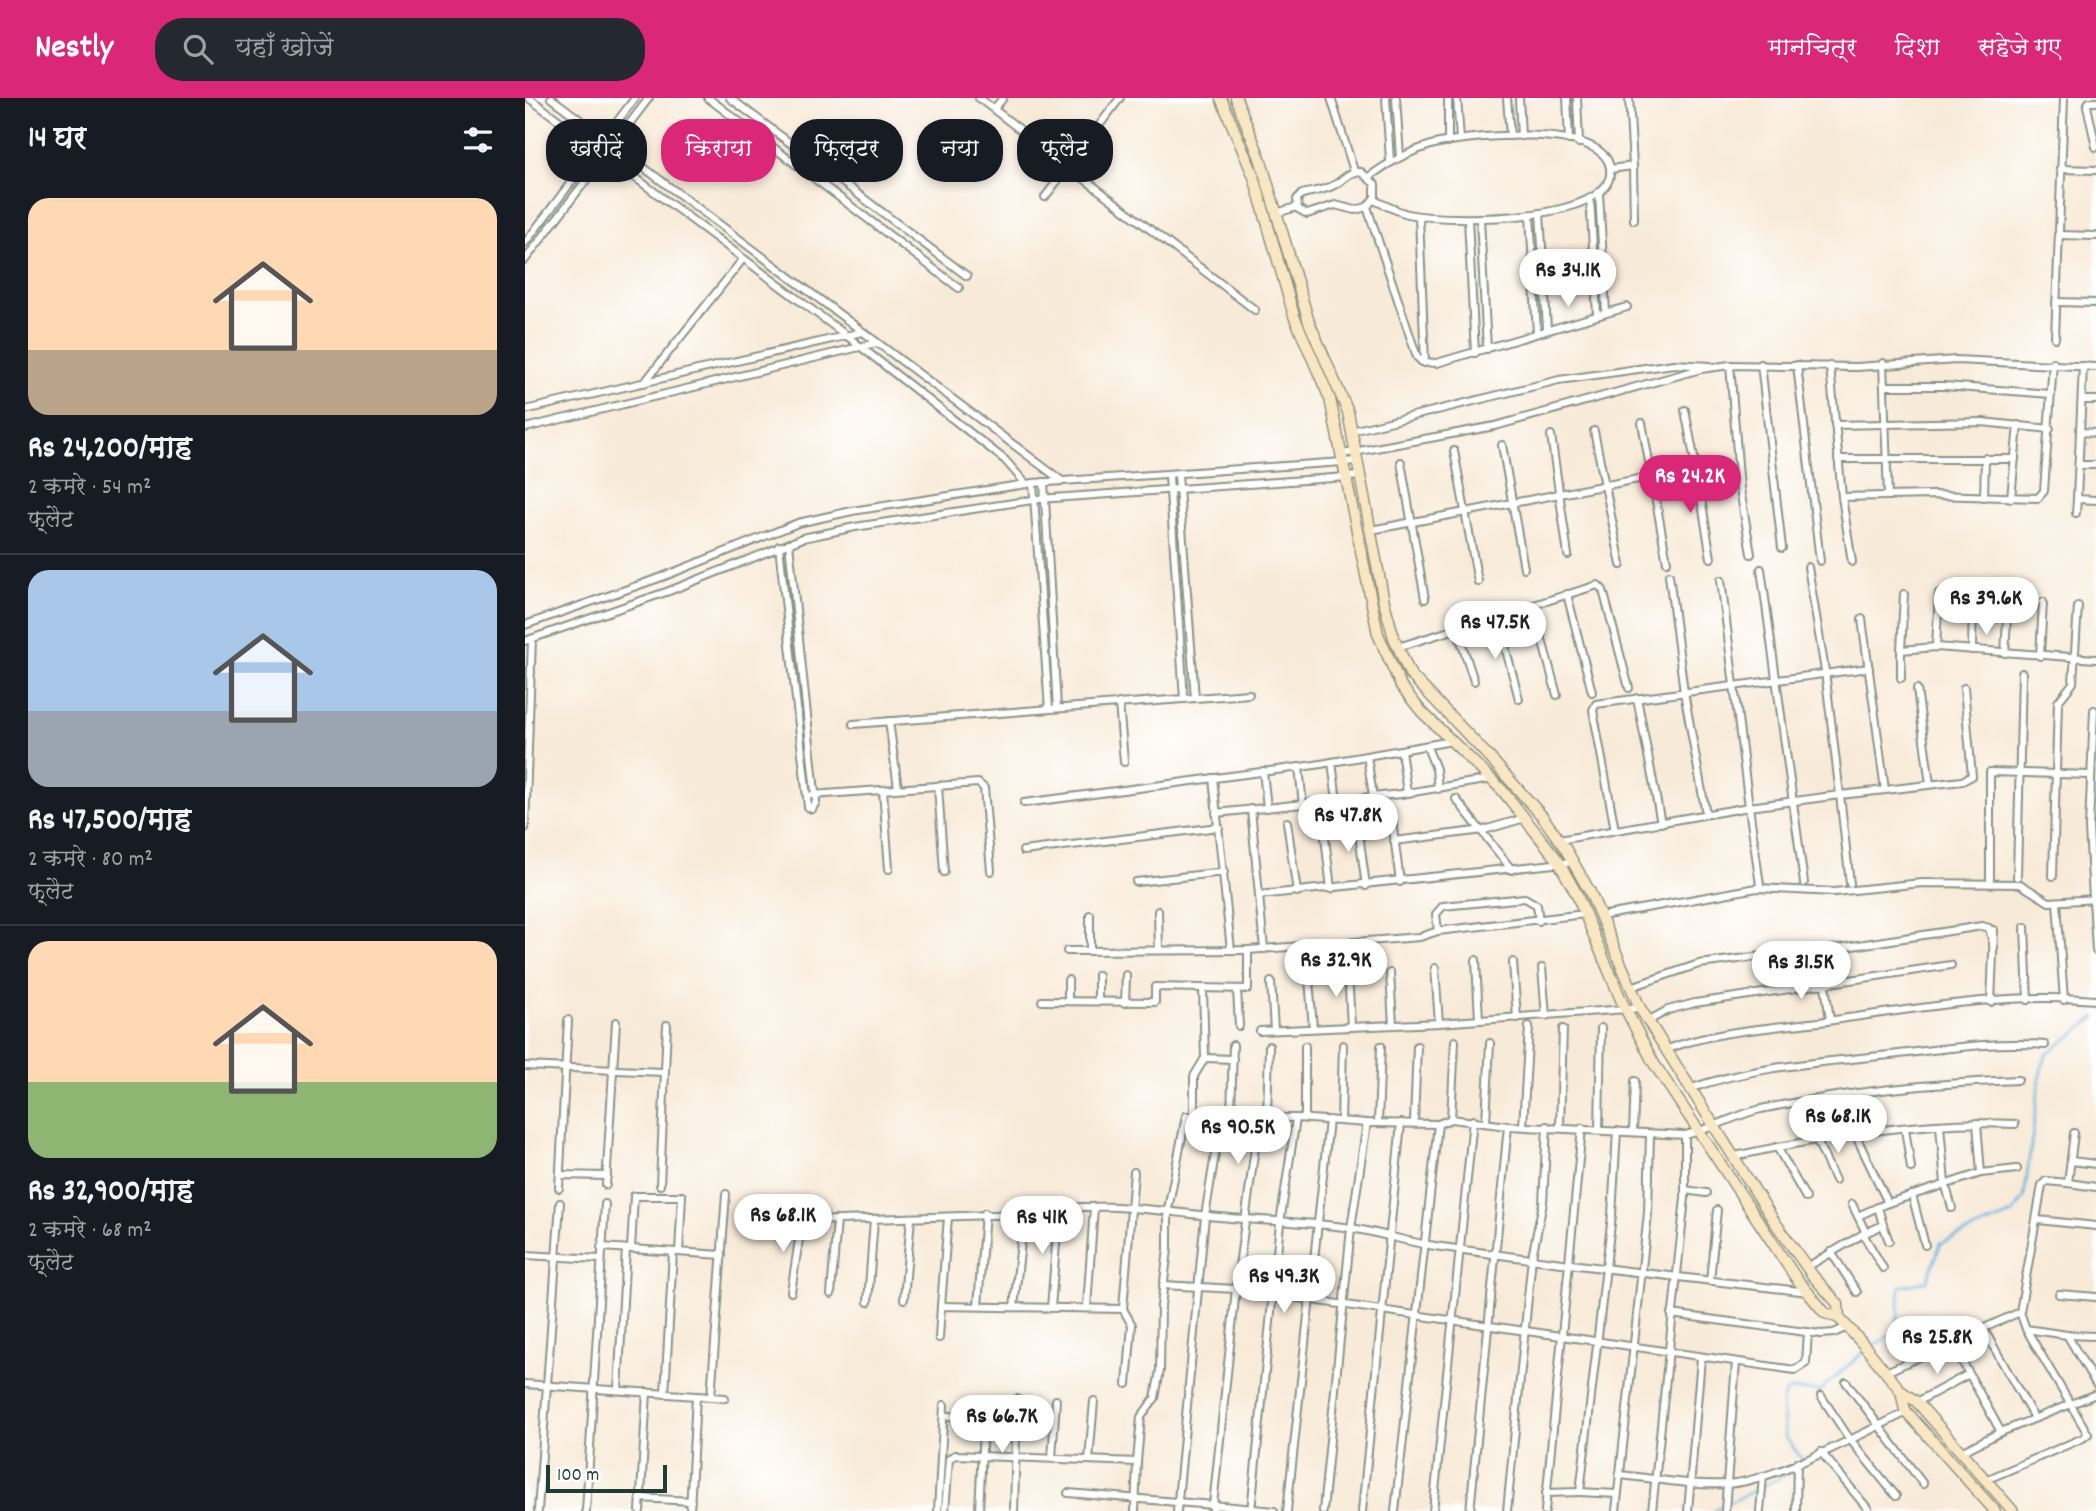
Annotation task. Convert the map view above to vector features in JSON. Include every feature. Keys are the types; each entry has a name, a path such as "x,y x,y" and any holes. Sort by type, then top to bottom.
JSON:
{"main road":[{"path":"1221,98 1254,177 1294,316 1330,399 1378,634 1401,686 1525,818 1560,864 1585,914 1626,1011 1653,1062 1808,1292 1825,1313 1839,1318 1901,1391 1917,1402 2013,1511"},
{"path":"1236,98 1257,150 1305,312 1348,412 1384,602 1398,647 1410,674 1491,759 1559,840 1601,916 1640,1008 1689,1088 1807,1267 1838,1304 1839,1318"},
{"path":"1901,1391 1907,1412 1995,1511"}],"street":[{"path":"530,98 558,119"},
{"path":"551,98 579,119"},
{"path":"619,119 635,98"},
{"path":"633,119 649,98"},
{"path":"708,98 959,288"},
{"path":"730,98 967,276"},
{"path":"979,98 1017,127"},
{"path":"994,109 1003,98"},
{"path":"1104,119 1120,98"},
{"path":"1386,98 1389,161"},
{"path":"1396,98 1400,157"},
{"path":"1447,98 1448,142"},
{"path":"1457,98 1460,139"},
{"path":"1507,98 1510,136"},
{"path":"1518,98 1521,136"},
{"path":"1567,98 1569,140"},
{"path":"1577,98 1579,143"},
{"path":"1629,98 1634,220"},
{"path":"2055,338 2064,98"},
{"path":"1334,100 1355,171"},
{"path":"2091,101 2087,106 2096,147"},
{"path":"1370,176 1389,161 1448,142 1510,136 1579,143 1602,155 1610,169 1609,181 1599,193 1529,215 1480,219 1419,216 1374,200"},
{"path":"1610,169 1633,166"},
{"path":"2060,169 2096,170"},
{"path":"647,171 1062,481"},
{"path":"1297,207 1302,194 1335,184 1355,171"},
{"path":"1297,207 1307,214 1335,205 1355,210 1367,207 1374,200 1376,191 1370,176 1355,171"},
{"path":"525,243 571,182"},
{"path":"525,260 584,182"},
{"path":"641,182 862,348 1005,460 1030,483 1035,500 1049,709"},
{"path":"1045,197 1056,182"},
{"path":"1088,182 1255,310"},
{"path":"1599,193 1606,312"},
{"path":"1590,198 1597,314"},
{"path":"1276,213 1297,207"},
{"path":"1367,207 1417,357 1425,363 1437,363 1475,353 1547,329 1627,307"},
{"path":"1540,213 1547,329"},
{"path":"1529,215 1537,333"},
{"path":"1419,216 1425,363"},
{"path":"1468,219 1475,353"},
{"path":"1480,219 1487,349"},
{"path":"2058,235 2096,236"},
{"path":"644,383 743,258"},
{"path":"2056,302 2096,303"},
{"path":"525,410 862,332"},
{"path":"525,428 876,343"},
{"path":"525,625 662,577 798,523 852,511 1030,483 1169,476 1357,456 1495,426 1714,367 1761,364 1830,366 1956,360 2053,362 2096,367"},
{"path":"1842,497 2038,498 2043,494 2053,362"},
{"path":"1883,363 1887,386 1888,496"},
{"path":"1352,431 1559,380 1674,364 1714,367"},
{"path":"1761,364 1782,548"},
{"path":"1730,365 1740,489 1751,554"},
{"path":"1797,365 1820,561"},
{"path":"1830,366 1842,497 1852,562"},
{"path":"2076,513 2083,366"},
{"path":"1887,386 1944,386 2052,394"},
{"path":"2083,400 2096,400"},
{"path":"1685,410 1711,558"},
{"path":"1835,425 1982,422 2050,429"},
{"path":"1642,424 1667,562"},
{"path":"2011,498 2018,425"},
{"path":"1594,431 1621,565"},
{"path":"2081,432 2096,433"},
{"path":"1551,435 1568,555"},
{"path":"1502,445 1524,568"},
{"path":"1454,451 1478,583"},
{"path":"1984,497 1985,458"},
{"path":"1838,460 2015,459"},
{"path":"1401,462 1425,599"},
{"path":"1371,530 1412,525 1717,464"},
{"path":"2079,464 2096,465"},
{"path":"1178,475 1195,698"},
{"path":"1169,476 1184,699"},
{"path":"525,828 529,640 669,591 779,546 855,527 1035,500 1361,476"},
{"path":"1044,482 1057,708"},
{"path":"2077,499 2096,500"},
{"path":"779,546 806,795 808,807 812,809 816,807 815,794 789,543"},
{"path":"1808,567 1825,671 1850,884"},
{"path":"1761,569 1804,883"},
{"path":"1669,575 1684,692 1706,814"},
{"path":"1721,580 1760,884"},
{"path":"1398,647 1567,594 1601,586 1629,688"},
{"path":"1935,647 1939,593"},
{"path":"1567,594 1592,692"},
{"path":"1901,678 1904,594"},
{"path":"1972,650 1973,598"},
{"path":"2005,653 2008,602"},
{"path":"2040,656 2043,603"},
{"path":"1533,606 1557,695"},
{"path":"2053,876 2058,702 2073,683 2078,606"},
{"path":"1497,616 1518,699"},
{"path":"1862,619 1885,790"},
{"path":"1457,629 1474,681"},
{"path":"1901,650 1935,647 2096,659"},
{"path":"1615,830 1593,708 1597,704 1825,671 1869,668"},
{"path":"2017,877 2022,673"},
{"path":"1559,840 1794,800 1962,781 1972,776 1964,688"},
{"path":"1917,689 1930,784"},
{"path":"853,724 1249,694"},
{"path":"1637,698 1661,823"},
{"path":"1119,703 1124,762"},
{"path":"2094,709 2091,775 2096,951"},
{"path":"889,721 898,789"},
{"path":"1024,803 1299,767 1453,741"},
{"path":"1427,747 1436,769 1438,789"},
{"path":"1401,750 1407,793"},
{"path":"1367,756 1373,796"},
{"path":"1332,762 1338,801"},
{"path":"1299,767 1303,805"},
{"path":"1263,771 1267,808"},
{"path":"1990,879 1989,774 2019,772 2091,775"},
{"path":"1213,778 1231,950"},
{"path":"1216,813 1407,793 1490,779"},
{"path":"806,795 982,785 991,872"},
{"path":"938,786 943,872"},
{"path":"883,790 889,870"},
{"path":"1456,799 1484,830 1512,870"},
{"path":"1251,809 1264,949"},
{"path":"1391,813 1400,882"},
{"path":"1394,841 1484,830 1525,818"},
{"path":"1357,819 1366,886"},
{"path":"1323,820 1331,889"},
{"path":"1287,822 1297,892"},
{"path":"1023,851 1219,827"},
{"path":"1259,895 1366,886 1573,862"},
{"path":"1136,882 1224,872"},
{"path":"1601,916 1757,888 1846,891 1922,883 2020,884 2045,901 2095,899"},
{"path":"1438,931 1436,914 1443,906 1531,899 1537,905 1539,921"},
{"path":"2057,902 2064,1000"},
{"path":"1158,911 1160,950"},
{"path":"1067,951 1264,949 1420,937 1438,931 1585,914"},
{"path":"1090,915 1090,951"},
{"path":"1631,987 1699,964 1813,952 1982,926 1989,928 1994,947"},
{"path":"2025,927 2028,1000"},
{"path":"1991,1002 1994,930"},
{"path":"1042,1001 1155,1002 1155,988 1248,989 1248,950"},
{"path":"1813,952 1830,1020"},
{"path":"1476,960 1479,1020"},
{"path":"1513,962 1517,1017"},
{"path":"1648,1021 1668,1010 1695,1003 1951,965"},
{"path":"1435,968 1440,1023"},
{"path":"1542,968 1546,1016"},
{"path":"1348,970 1351,1027"},
{"path":"1390,973 1393,1025"},
{"path":"1098,975 1098,1001"},
{"path":"1125,1003 1126,975"},
{"path":"1309,979 1313,1028"},
{"path":"1068,980 1068,1001"},
{"path":"1271,982 1274,1030"},
{"path":"1193,1116 1194,1076 1205,1058 1203,989"},
{"path":"1237,989 1239,1026"},
{"path":"1665,1050 1685,1042 1740,1031 1954,1002 2096,1000"},
{"path":"1260,1031 1440,1023 1640,1008"},
{"path":"559,1188 568,1020"},
{"path":"606,1185 616,1022"},
{"path":"660,1185 667,1026"},
{"path":"1523,1126 1528,1026"},
{"path":"1599,1130 1601,1028"},
{"path":"1560,1126 1563,1029"},
{"path":"1451,1119 1455,1041"},
{"path":"1689,1088 1722,1077 1824,1061 1987,1042 2045,1045"},
{"path":"1486,1122 1490,1043"},
{"path":"1231,1117 1233,1045"},
{"path":"1341,1121 1343,1045"},
{"path":"1267,1117 1269,1046"},
{"path":"1305,1046 1305,1118"},
{"path":"1378,1123 1381,1046"},
{"path":"1414,1123 1417,1046"},
{"path":"1205,1058 1233,1059"},
{"path":"525,1066 663,1072"},
{"path":"1135,1511 1141,1417 1154,1398 1160,1370 1168,1209 1185,1116 1438,1124 1451,1119 1508,1126 1560,1126 1685,1135 1700,1132 1731,1116 1762,1109 1898,1088 2018,1080"},
{"path":"1633,1132 1635,1082"},
{"path":"1177,1511 1205,1216 1221,1117"},
{"path":"1213,1508 1243,1219 1259,1117"},
{"path":"1251,1510 1280,1223 1296,1118"},
{"path":"1287,1511 1329,1120"},
{"path":"1433,1511 1473,1121"},
{"path":"1323,1511 1351,1228 1367,1123"},
{"path":"1361,1511 1401,1123"},
{"path":"1395,1511 1438,1124"},
{"path":"1977,1124 1981,1173"},
{"path":"1735,1156 1777,1147 1905,1129 2015,1124"},
{"path":"1470,1511 1508,1126"},
{"path":"1507,1511 1532,1257 1543,1203 1546,1126"},
{"path":"1940,1126 1945,1183 1952,1208"},
{"path":"1545,1511 1582,1128"},
{"path":"1905,1129 1911,1168"},
{"path":"1580,1492 1618,1131"},
{"path":"2068,1184 2074,1133"},
{"path":"1616,1511 1648,1213 1650,1134"},
{"path":"1652,1511 1685,1190 1685,1135"},
{"path":"1856,1136 1888,1203"},
{"path":"1817,1141 1835,1180"},
{"path":"1777,1147 1805,1198"},
{"path":"2071,1161 2096,1164"},
{"path":"1858,1216 1945,1183 1981,1173 2017,1169"},
{"path":"1127,1384 1132,1325 1123,1309 1134,1172"},
{"path":"560,1175 607,1176"},
{"path":"1986,1480 2087,1437 2087,1431 2026,1329 2020,1312 2043,1182 2096,1187"},
{"path":"1685,1190 1706,1193"},
{"path":"711,1397 726,1194"},
{"path":"1912,1195 1925,1245"},
{"path":"618,1390 634,1196 682,1196 665,1394"},
{"path":"538,1511 560,1203"},
{"path":"586,1511 605,1204"},
{"path":"1852,1205 1883,1268"},
{"path":"747,1223 948,1217 985,1213 1024,1214 1059,1206 1168,1209 1205,1216 1351,1228 1424,1244 1567,1262 1640,1275 1808,1292"},
{"path":"1051,1308 1059,1206"},
{"path":"1087,1307 1094,1207"},
{"path":"1878,1207 1889,1241"},
{"path":"1710,1281 1717,1210"},
{"path":"978,1306 985,1213"},
{"path":"1014,1307 1024,1214"},
{"path":"939,1338 948,1217"},
{"path":"904,1298 911,1218"},
{"path":"868,1302 874,1219"},
{"path":"791,1292 802,1220"},
{"path":"831,1294 837,1220"},
{"path":"2038,1220 2096,1226"},
{"path":"1807,1267 1883,1225"},
{"path":"601,1247 722,1255"},
{"path":"1831,1252 1857,1292"},
{"path":"525,1255 600,1259"},
{"path":"1163,1285 1236,1289 1736,1363 1800,1369 1806,1363 1808,1332"},
{"path":"2059,1294 2096,1297"},
{"path":"941,1306 1123,1309"},
{"path":"1886,1372 2020,1312"},
{"path":"1671,1314 1828,1334 1847,1327"},
{"path":"1983,1328 2034,1418"},
{"path":"2026,1329 2096,1336"},
{"path":"2067,1335 2096,1384"},
{"path":"1951,1341 2001,1432"},
{"path":"1688,1511 1701,1358"},
{"path":"1725,1510 1736,1363"},
{"path":"1917,1402 1969,1374"},
{"path":"1846,1382 1923,1484"},
{"path":"525,1384 725,1398"},
{"path":"640,1511 647,1392"},
{"path":"1961,1452 2001,1432 2096,1394"},
{"path":"690,1511 696,1396"},
{"path":"1821,1396 1849,1438 1896,1496"},
{"path":"1014,1511 1017,1399"},
{"path":"1052,1458 1056,1400"},
{"path":"1089,1460 1094,1401"},
{"path":"938,1511 944,1405"},
{"path":"979,1511 984,1407"},
{"path":"1619,1475 1727,1484 1762,1478 1799,1464 1907,1412"},
{"path":"948,1416 982,1420"},
{"path":"1821,1452 1868,1509"},
{"path":"945,1511 951,1457 1016,1456 1137,1462"},
{"path":"1796,1511 1799,1464"},
{"path":"1760,1511 1762,1478"},
{"path":"1068,1493 1178,1501 1213,1508 1274,1511"},
{"path":"1546,1493 1617,1494"},
{"path":"641,1498 691,1501"}],"waterway":[{"path":"1870,1347 1897,1332 1900,1287 1927,1281 1941,1243 2012,1214 2024,1198 2041,1070 2047,1054 2096,1017"},
{"path":"1802,1459 1785,1437 1782,1402 1785,1393 1792,1390 1819,1391 1865,1351"},
{"path":"1713,1511 1797,1469"}]}
